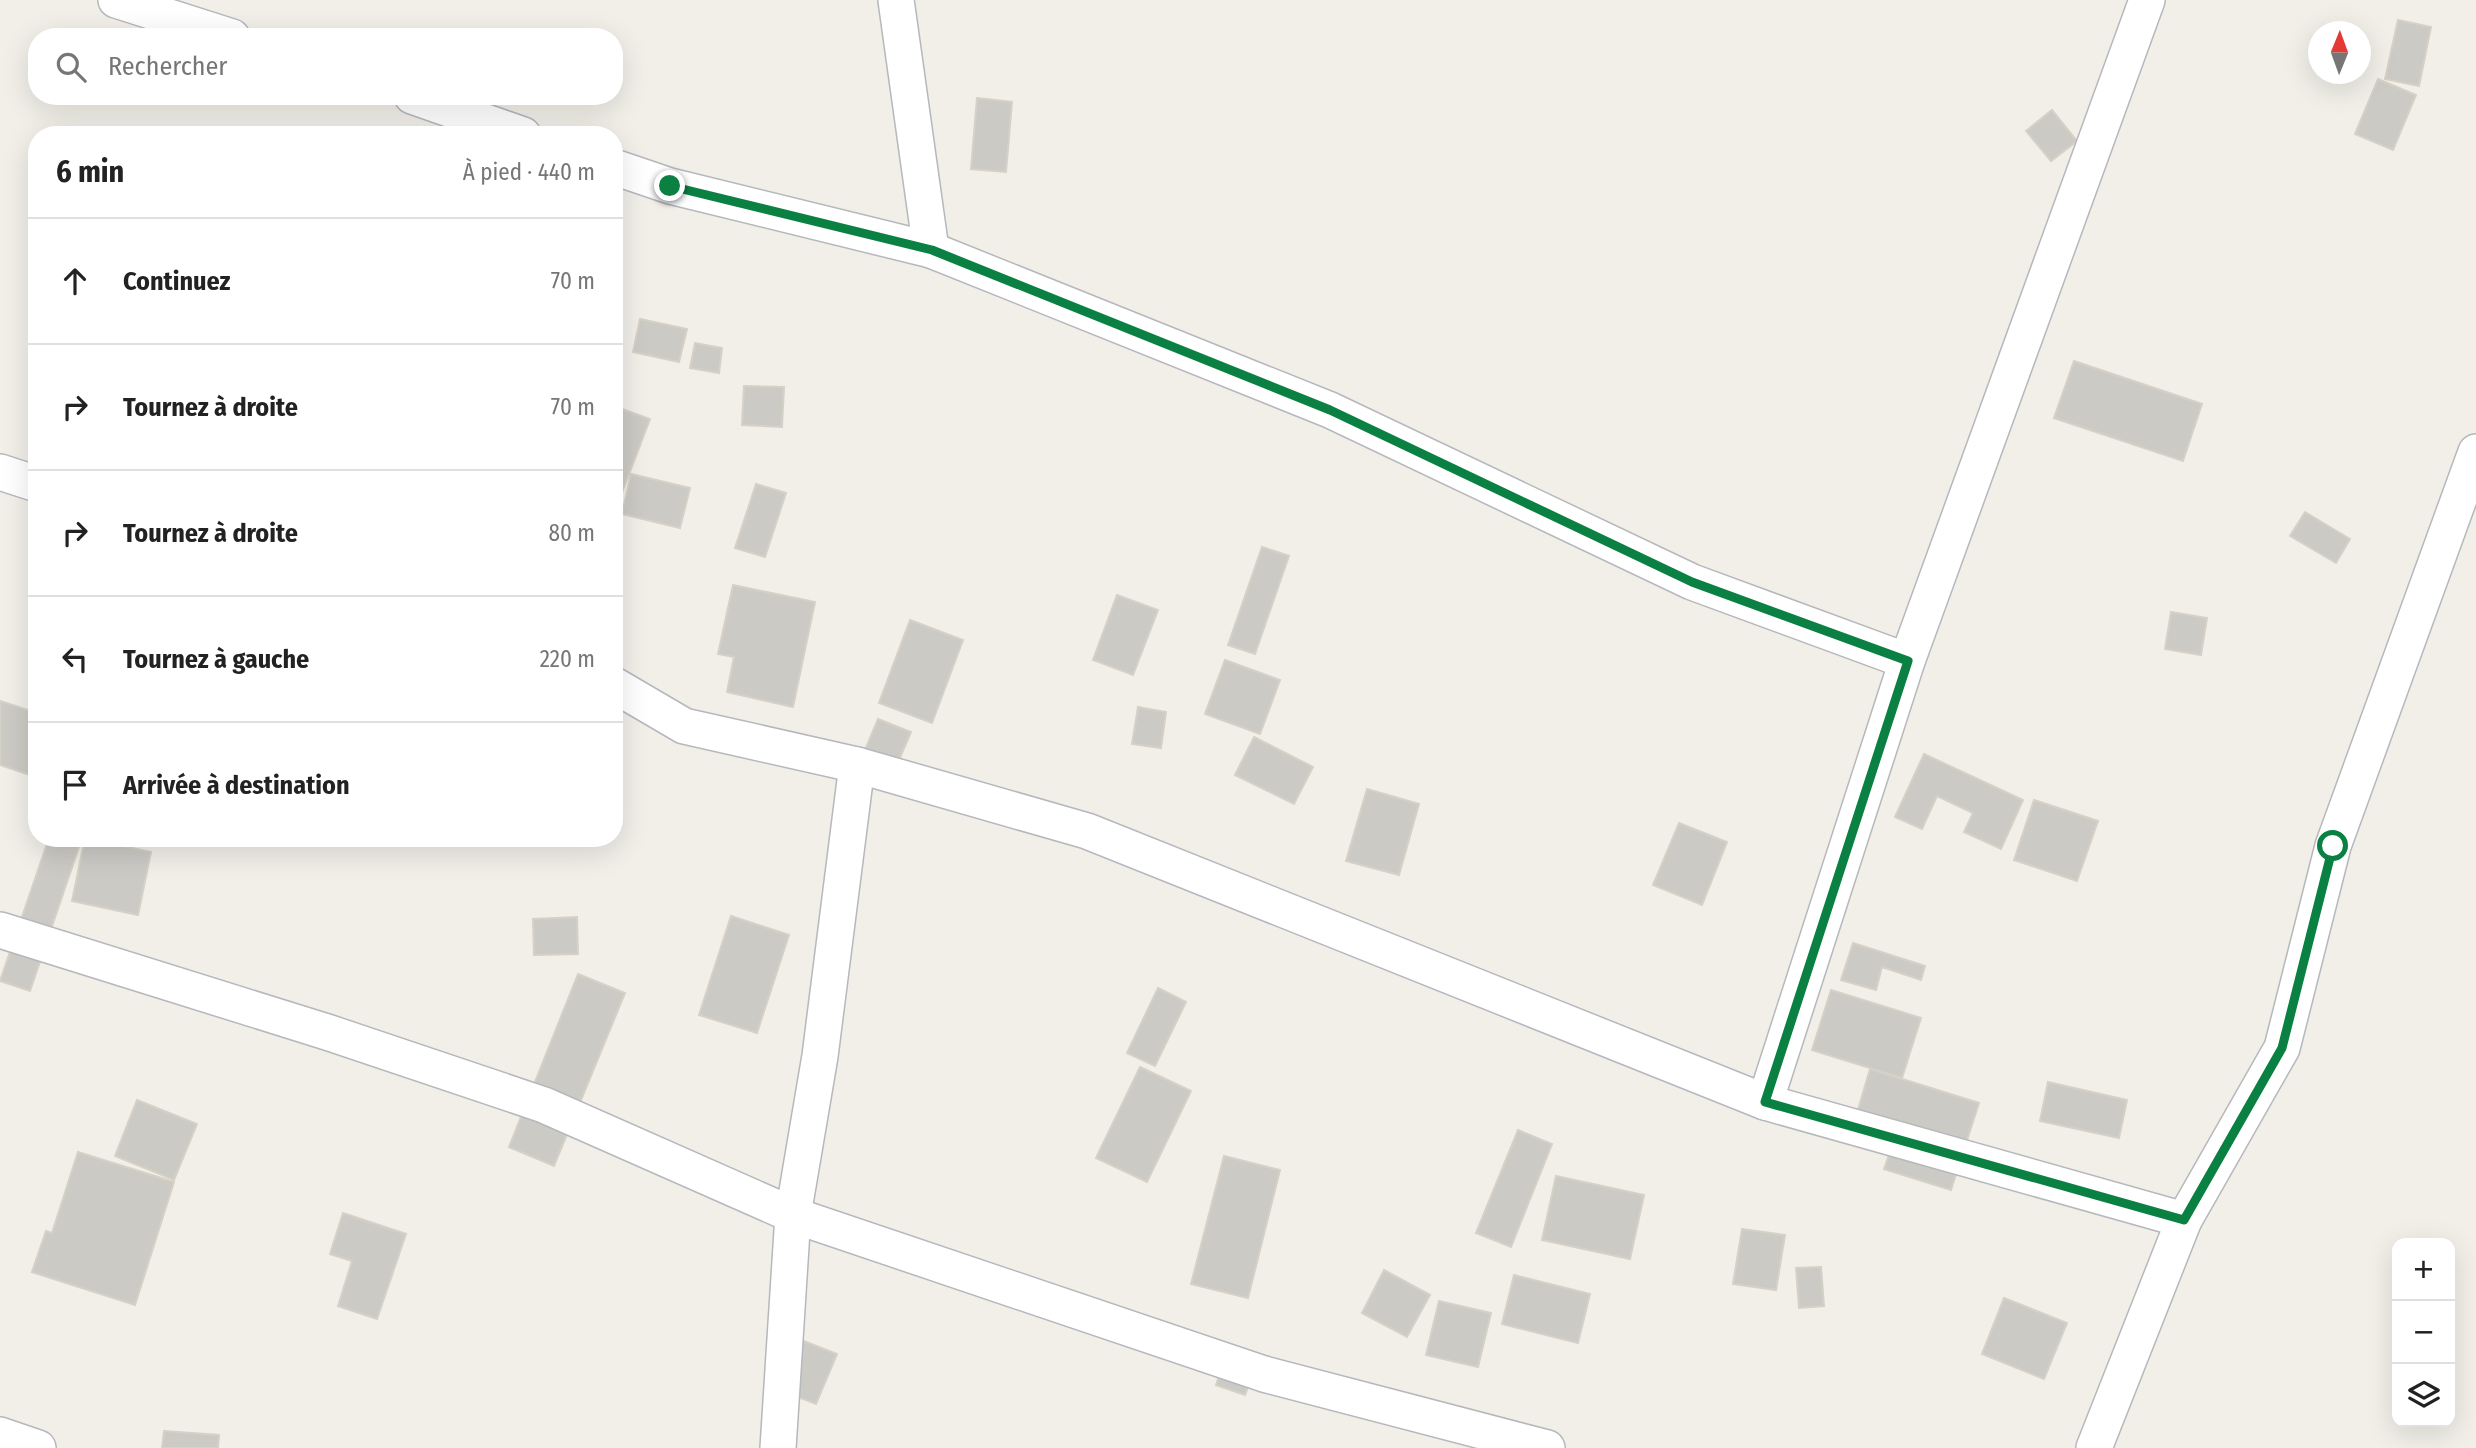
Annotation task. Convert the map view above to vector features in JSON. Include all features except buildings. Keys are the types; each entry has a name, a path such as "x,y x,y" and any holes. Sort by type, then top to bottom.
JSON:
{"street":[{"path":"116,0 204,28"},
{"path":"896,0 932,250"},
{"path":"1765,1102 1908,661 2147,0"},
{"path":"438,105 497,126"},
{"path":"623,170 670,186 932,250 1330,410 1692,582 1908,661"},
{"path":"2094,1448 2184,1220 2282,1048 2333,846 2476,452"},
{"path":"0,472 28,481"},
{"path":"623,690 684,726 857,765 1087,831 1765,1102 2184,1220"},
{"path":"778,1448 793,1215 820,1056 857,765"},
{"path":"0,930 330,1033 544,1105 793,1215 1264,1374 1547,1448"},
{"path":"0,1435 38,1448"}],"route":[{"path":"670,186 932,250 1330,410 1692,582 1908,661 1765,1102 2184,1220 2282,1048 2333,846"}]}
